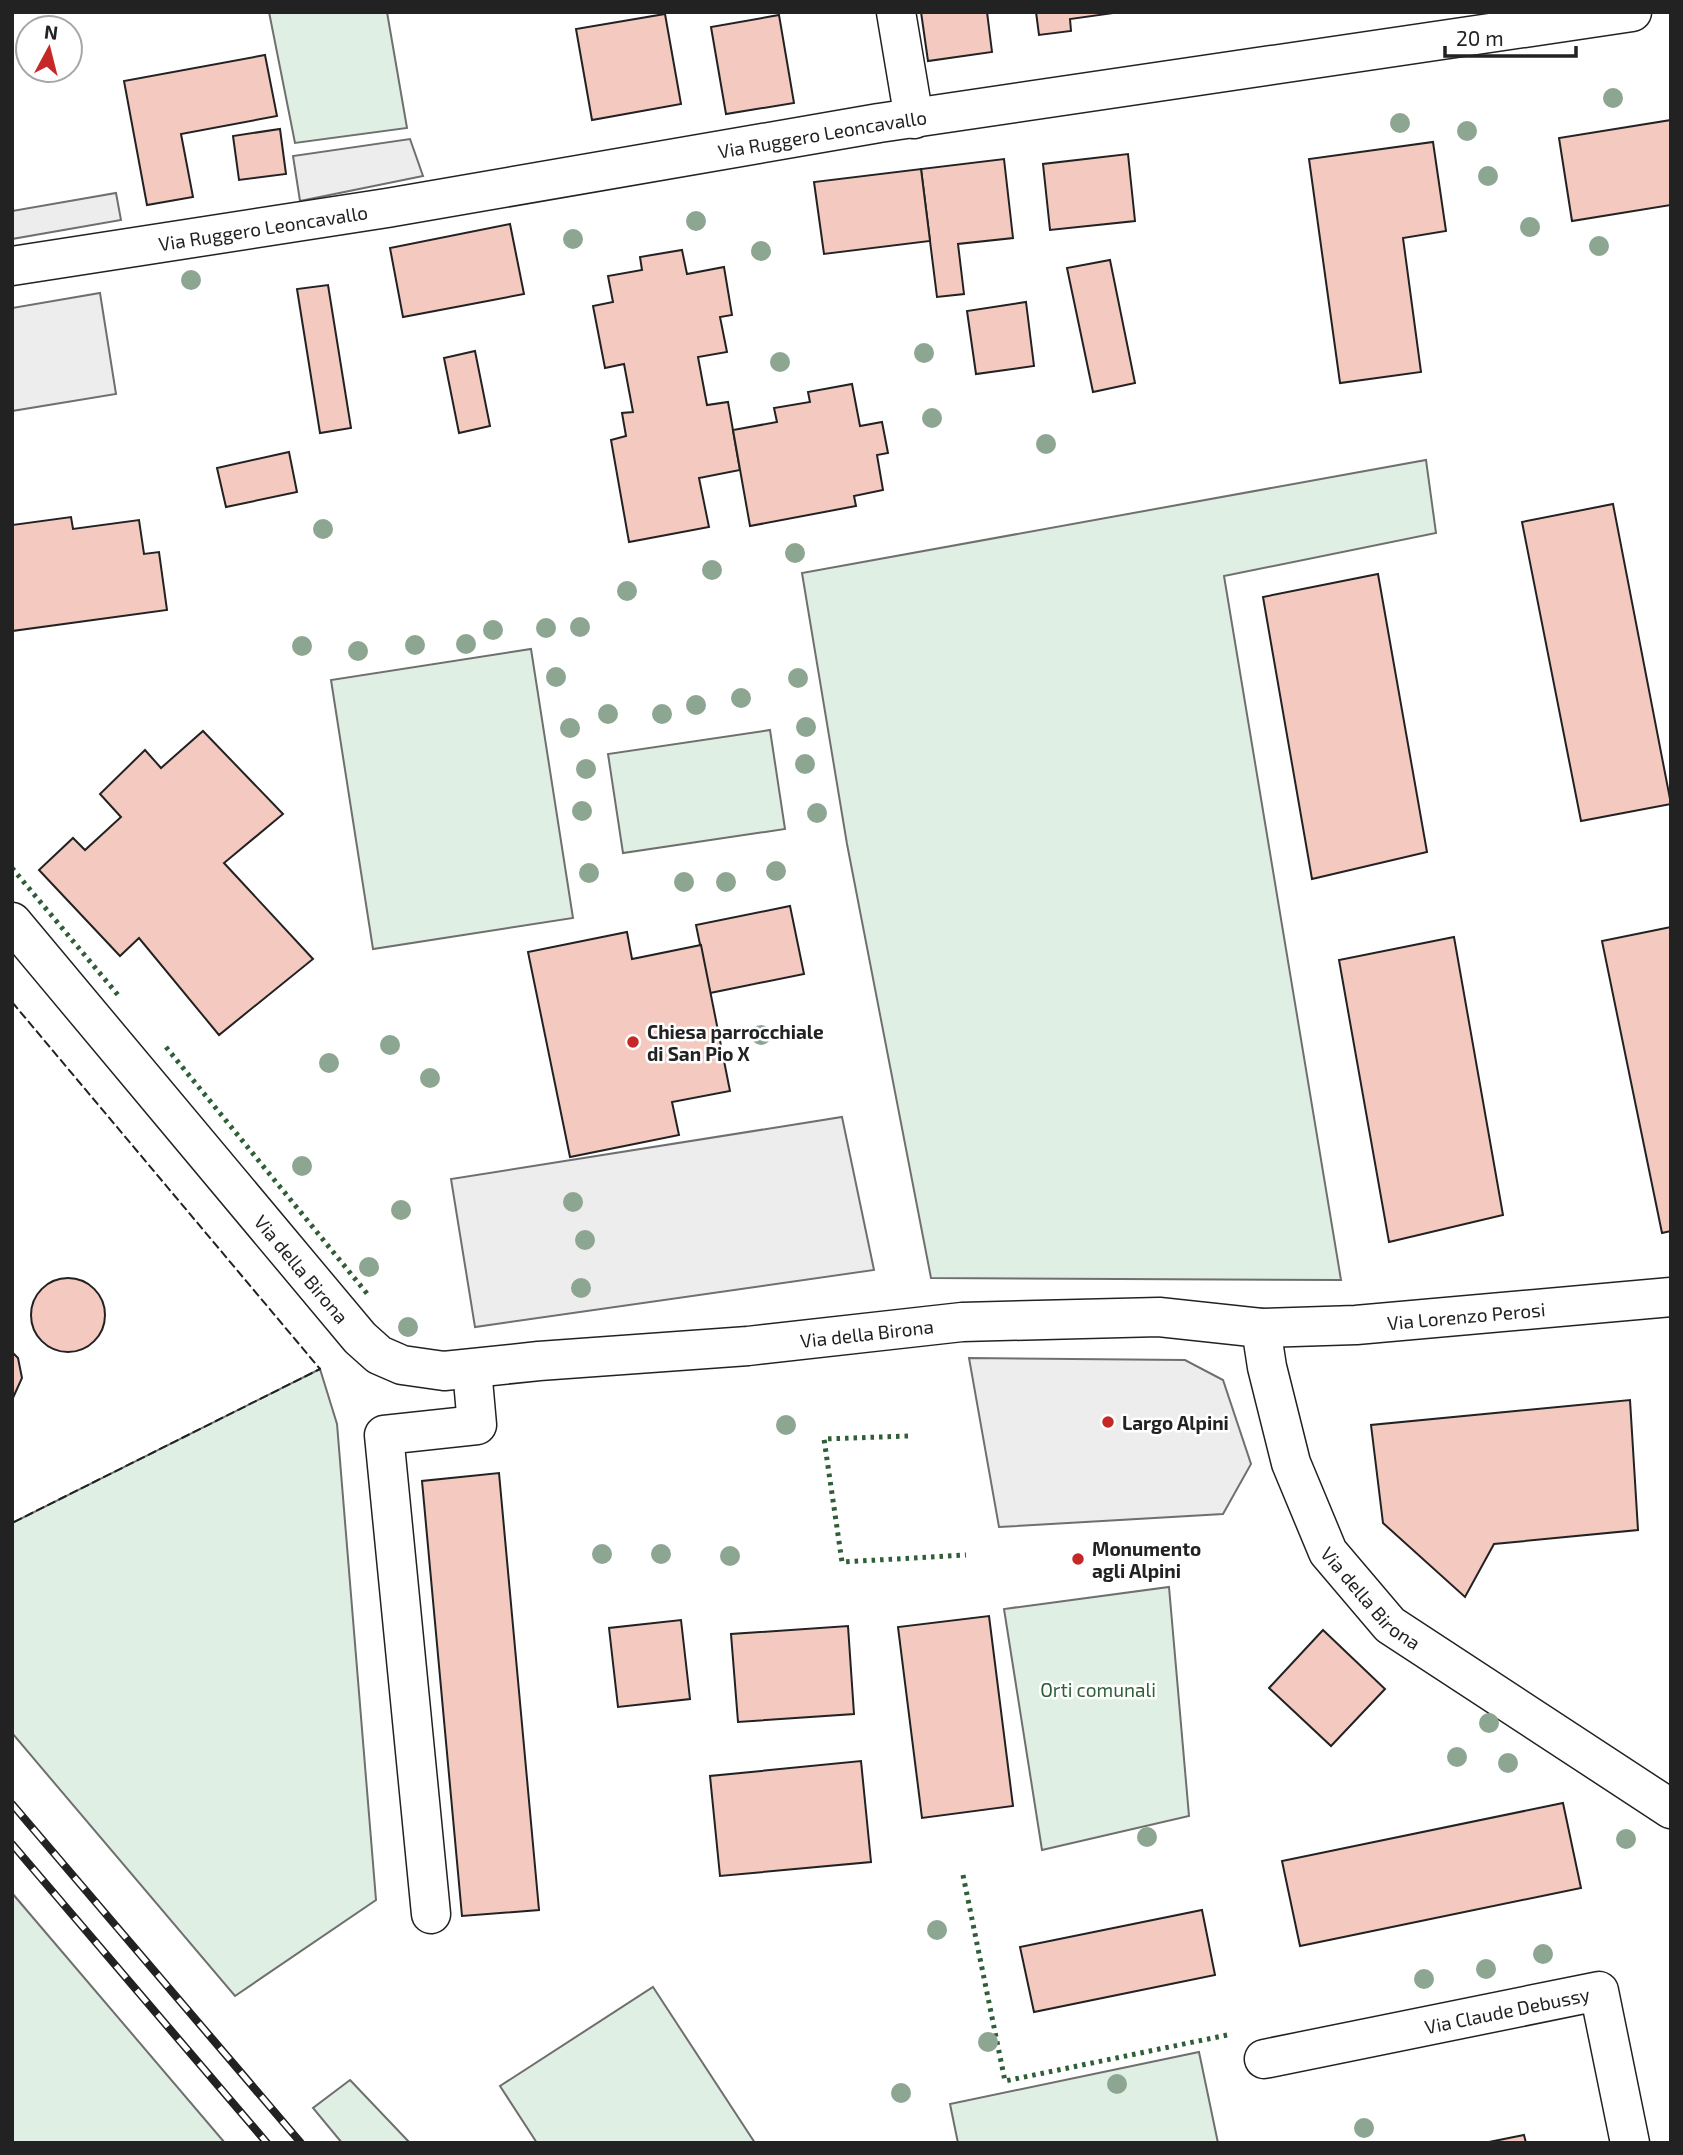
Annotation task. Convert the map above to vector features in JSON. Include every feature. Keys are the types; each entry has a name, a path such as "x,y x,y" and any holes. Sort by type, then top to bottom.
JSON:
{"street":[{"path":"895,12 914,119"},
{"name":"Via Ruggero Leoncavallo","path":"12,266 359,212 879,123 1632,12"},
{"name":"Via della Birona","path":"12,922 360,1338 379,1354 402,1366 444,1371 472,1369 539,1361 748,1346 962,1322 1158,1317 1261,1328 1267,1367 1291,1463 1328,1552 1390,1625 1671,1809"},
{"name":"Via Lorenzo Perosi","path":"1261,1328 1356,1325 1671,1297"},
{"path":"431,1914 384,1435 477,1425 472,1369"},
{"name":"Via Claude Debussy","path":"1264,2059 1599,1991 1630,2143"}],"green space":[{"path":"269,12 387,12 407,128 295,143"},
{"path":"1426,460 1436,533 1224,576 1341,1280 931,1278 847,844 802,573"},
{"path":"531,649 573,918 373,949 331,680"},
{"path":"770,730 785,829 623,853 608,754"},
{"path":"320,1369 337,1424 376,1900 235,1996 12,1733 12,1523"},
{"name":"Orti comunali","path":"1169,1587 1189,1816 1042,1850 1004,1609"},
{"path":"12,1893 225,2143 12,2143"},
{"path":"653,1987 755,2143 537,2143 500,2086"},
{"path":"1199,2052 1218,2143 958,2143 950,2104"},
{"path":"350,2080 410,2143 342,2143 313,2108"}],"shaded area":[{"path":"410,139 423,176 300,201 293,156"},
{"path":"116,193 121,220 12,239 12,211"},
{"path":"100,293 116,394 12,411 12,308"},
{"path":"842,1117 874,1270 475,1327 451,1179"},
{"name":"Largo Alpini","path":"969,1358 1185,1360 1223,1380 1251,1464 1223,1514 999,1527"}],"building":[{"path":"921,12 987,12 992,52 928,61"},
{"path":"1036,12 1114,13 1070,19 1071,31 1039,35"},
{"path":"665,14 681,104 592,120 576,29"},
{"path":"779,15 794,103 726,114 711,27"},
{"path":"265,55 277,116 181,134 193,197 147,205 124,81"},
{"path":"1671,120 1671,205 1572,221 1559,138"},
{"path":"280,129 286,174 239,180 233,136"},
{"path":"1433,142 1446,231 1403,238 1421,372 1340,383 1309,159"},
{"path":"1128,154 1135,221 1050,230 1043,164"},
{"path":"1004,159 1013,238 958,244 964,294 937,297 921,169"},
{"path":"921,169 930,241 824,254 814,182"},
{"path":"510,224 524,294 403,317 390,248"},
{"path":"682,250 687,274 724,267 732,315 720,317 727,352 698,357 707,405 728,402 740,470 699,478 709,527 629,542 611,440 626,436 622,413 633,412 624,364 605,368 593,306 613,302 608,276 642,270 640,257"},
{"path":"1110,260 1135,383 1093,392 1067,268"},
{"path":"328,285 351,428 320,433 297,289"},
{"path":"1026,302 1034,366 976,374 967,311"},
{"path":"475,351 490,426 459,433 444,358"},
{"path":"852,384 860,426 882,422 888,453 877,455 883,490 854,496 856,506 750,526 733,430 777,422 774,408 810,402 808,392"},
{"path":"289,452 297,492 226,507 217,468"},
{"path":"1613,504 1671,804 1581,821 1522,522"},
{"path":"71,517 73,529 139,520 144,554 159,552 167,610 12,631 12,525"},
{"path":"1378,574 1427,852 1312,879 1263,597"},
{"path":"203,731 283,814 224,863 313,959 219,1035 139,938 120,956 39,870 73,838 85,850 121,817 100,794 145,750 161,768"},
{"path":"790,906 804,974 710,993 696,925"},
{"path":"1671,927 1671,1231 1662,1233 1602,941"},
{"name":"Chiesa parrocchiale di San Pio X","path":"627,932 632,959 701,945 730,1091 672,1102 679,1135 570,1157 528,952"},
{"path":"1454,937 1503,1215 1389,1242 1339,960"},
{"path":"68,1278 82,1281 94,1289 102,1301 105,1315 102,1329 94,1341 82,1349 68,1352 54,1349 42,1341 34,1329 31,1315 34,1301 42,1289 54,1281"},
{"path":"12,1352 18,1358 22,1378 12,1400"},
{"path":"1630,1400 1638,1530 1494,1544 1465,1597 1383,1523 1371,1425"},
{"path":"499,1473 539,1910 462,1916 422,1481"},
{"path":"989,1616 1013,1806 922,1818 898,1627"},
{"path":"681,1620 690,1699 618,1707 609,1628"},
{"path":"848,1626 854,1714 738,1722 731,1634"},
{"path":"1323,1630 1385,1689 1331,1746 1269,1688"},
{"path":"861,1761 871,1862 720,1876 710,1776"},
{"path":"1563,1803 1581,1888 1300,1946 1282,1861"},
{"path":"1202,1910 1215,1975 1034,2012 1020,1947"},
{"path":"1524,2135 1526,2143 1484,2143"}],"railway":[{"path":"12,1804 301,2143"},
{"path":"12,1844 267,2143"}],"hedge":[{"path":"12,868 118,995"},
{"path":"166,1047 369,1296"},
{"path":"908,1436 824,1439 842,1562 966,1555"},
{"path":"963,1875 1005,2081 1232,2034"}],"fence":[{"path":"12,1002 320,1369 12,1523"}],"place":[{"name":"Chiesa parrocchiale di San Pio X","path":"633,1042"},
{"name":"Largo Alpini","path":"1108,1422"},
{"name":"Monumento agli Alpini","path":"1078,1559"}]}
